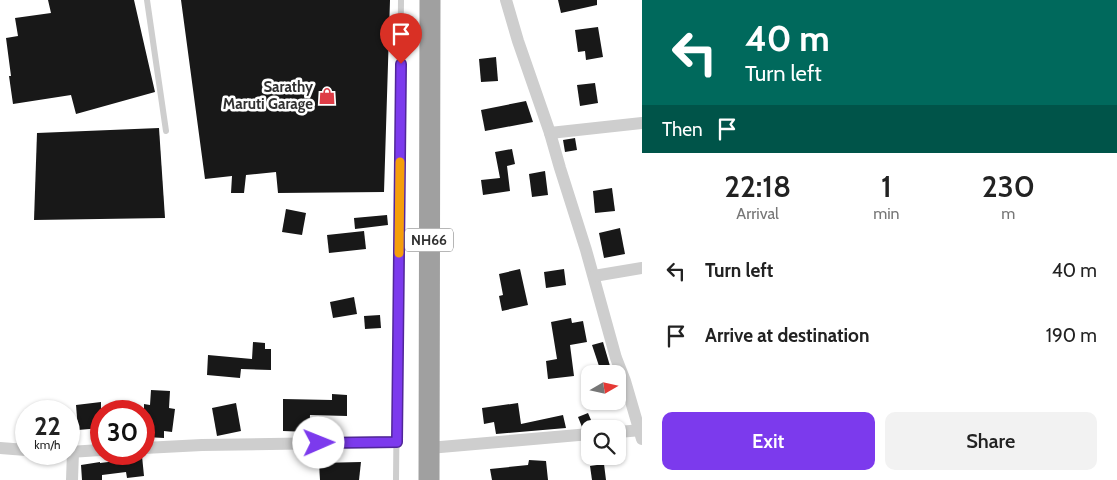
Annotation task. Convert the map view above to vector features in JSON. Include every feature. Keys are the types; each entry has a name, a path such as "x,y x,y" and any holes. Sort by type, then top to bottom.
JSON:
{"highway":[{"name":"NH66","path":"429,480 430,0"}],"street":[{"path":"506,0 550,133 594,276 616,358 641,433 626,432"},
{"path":"550,133 642,123"},
{"path":"594,276 642,268"},
{"path":"429,448 581,435"},
{"path":"155,447 397,442"},
{"path":"0,448 15,449"},
{"path":"71,465 72,480"}],"lane":[{"path":"148,0 166,131"},
{"path":"396,480 400,0"}],"building":[{"path":"48,0 134,0 155,92 76,114 71,95 13,104 6,38 18,36 15,18 51,13"},
{"name":"Sarathy Maruti Garage","path":"181,0 390,0 384,192 278,193 276,172 246,175 244,193 231,193 232,176 205,179"},
{"path":"558,0 597,0 597,5 561,13"},
{"path":"598,27 603,57 586,60 585,51 578,52 575,30"},
{"path":"496,57 498,81 481,82 479,59"},
{"path":"595,83 598,103 580,106 577,85"},
{"path":"526,101 533,122 485,131 481,110"},
{"path":"159,128 165,218 34,220 37,133"},
{"path":"575,138 577,150 565,152 563,140"},
{"path":"512,149 515,164 507,166 510,191 483,195 481,180 500,178 495,152"},
{"path":"545,171 548,195 532,197 529,174"},
{"path":"612,188 615,211 595,213 593,191"},
{"path":"286,209 306,213 302,235 282,232"},
{"path":"387,215 388,225 355,229 354,218"},
{"path":"620,228 625,254 604,258 599,233"},
{"path":"364,231 366,249 329,253 327,235"},
{"path":"520,269 528,305 502,311 499,296 503,295 499,274"},
{"path":"564,269 566,285 546,288 544,272"},
{"path":"354,297 357,314 333,318 330,302"},
{"path":"380,315 381,328 365,329 364,316"},
{"path":"571,318 572,323 583,321 587,342 570,345 574,376 548,379 546,361 557,359 551,322"},
{"path":"253,342 265,343 265,349 271,349 271,370 241,369 240,378 207,375 208,355 252,359"},
{"path":"603,342 610,365 599,365 592,345"},
{"path":"151,390 170,391 169,408 175,409 172,432 164,431 164,438 155,438 155,400 150,400"},
{"path":"332,394 347,395 347,416 310,415 309,432 283,431 283,399 332,400"},
{"path":"90,403 90,429 80,430 80,405"},
{"path":"236,403 241,431 217,436 212,408"},
{"path":"518,403 521,424 563,415 566,428 496,434 494,422 484,424 482,408"},
{"path":"588,413 591,420 581,420 581,424 578,417"},
{"path":"529,460 546,461 548,480 492,480 490,469 528,465"},
{"path":"361,462 359,480 320,480 319,463"},
{"path":"81,465 143,465 144,476 127,478 126,472 102,475 102,480 82,480"},
{"path":"604,465 606,480 592,480 590,466"}],"slow traffic":[{"path":"399,253 400,162"}],"place":[{"name":"Sarathy Maruti Garage","path":"327,96"}],"route":[{"path":"319,443 397,442 401,64"}]}
